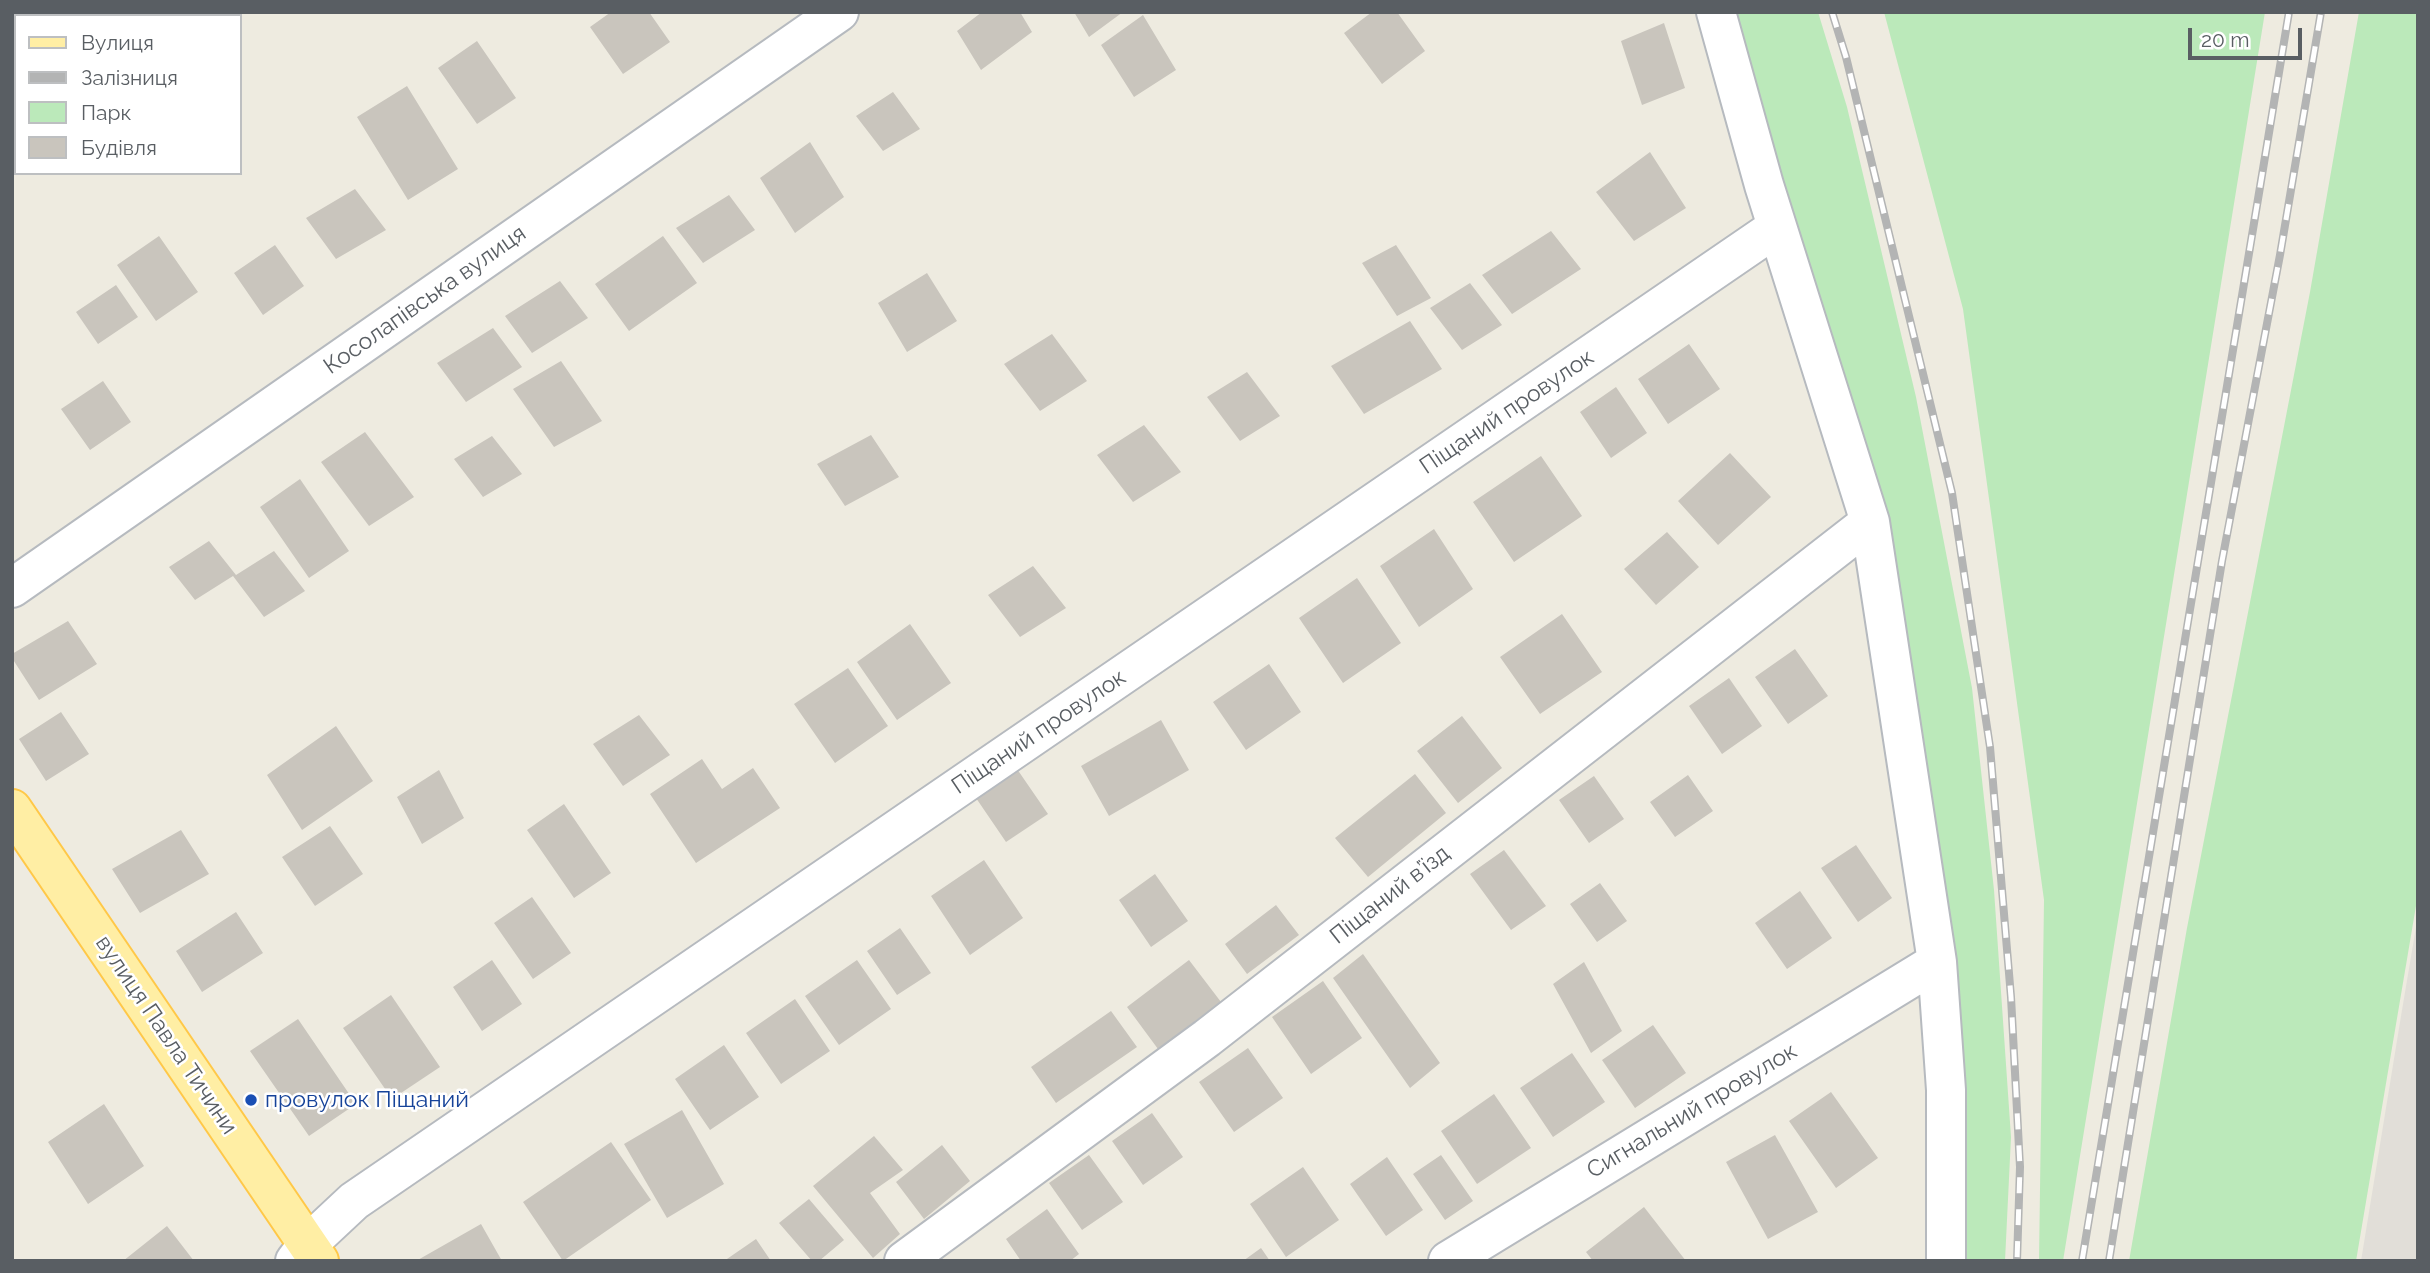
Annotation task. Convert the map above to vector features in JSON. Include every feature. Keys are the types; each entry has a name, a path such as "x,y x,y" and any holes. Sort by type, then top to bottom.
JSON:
{"main road":[{"name":"вулиця Павла Тичини","path":"12,809 308,1255"}],"street":[{"name":"Косолапівська вулиця","path":"12,588 839,12"},
{"path":"1716,12 1777,227 1870,522 1937,962 1946,1090 1946,1261"},
{"name":"Піщаний провулок","path":"308,1255 354,1201 1777,227"},
{"name":"Піщаний в’їзд","path":"904,1261 1207,1038 1870,522"},
{"name":"Сигнальний провулок","path":"1448,1261 1937,962"}],"shaded area":[{"path":"2418,915 2418,1261 2361,1261 2401,1016"}],"green space":[{"path":"1716,12 1818,12 1847,107 1916,397 1972,688 1994,890 2011,1137 2005,1261 1937,1261 1937,1097 1870,522"},
{"path":"1884,12 2265,12 2063,1261 2039,1261 2044,900 1963,309"},
{"path":"2359,12 2418,12 2418,894 2356,1261 2129,1261 2187,928 2310,292"}],"building":[{"path":"611,12 649,12 670,42 623,74 590,27"},
{"path":"982,12 1020,12 1032,32 981,70 957,31"},
{"path":"1074,12 1123,12 1089,37"},
{"path":"1372,12 1397,12 1425,51 1382,84 1344,33"},
{"path":"1143,15 1176,70 1134,97 1101,45"},
{"path":"1664,23 1685,88 1642,105 1621,41"},
{"path":"477,41 516,98 477,124 438,68"},
{"path":"407,86 458,169 408,200 357,117"},
{"path":"893,92 920,129 883,151 856,116"},
{"path":"810,142 844,197 795,233 760,178"},
{"path":"1650,152 1686,208 1634,241 1596,192"},
{"path":"355,189 386,230 336,259 306,218"},
{"path":"729,195 755,230 703,263 676,228"},
{"path":"1551,231 1581,269 1512,314 1482,275"},
{"path":"159,236 198,292 156,321 117,265"},
{"path":"663,236 697,283 629,331 595,284"},
{"path":"275,245 304,286 263,315 234,273"},
{"path":"1396,245 1431,298 1397,316 1362,263"},
{"path":"927,273 957,321 907,352 878,303"},
{"path":"560,281 588,318 532,353 505,316"},
{"path":"1470,283 1502,325 1462,350 1430,308"},
{"path":"116,285 138,317 98,344 76,312"},
{"path":"1410,321 1442,369 1364,414 1331,366"},
{"path":"493,328 522,367 466,402 437,363"},
{"path":"1052,334 1087,381 1040,411 1004,364"},
{"path":"1689,344 1720,389 1668,424 1638,379"},
{"path":"561,361 602,421 554,447 513,389"},
{"path":"1247,372 1280,416 1240,441 1207,397"},
{"path":"103,381 131,422 90,450 61,409"},
{"path":"1616,387 1647,433 1611,458 1580,412"},
{"path":"1144,425 1181,472 1133,502 1097,455"},
{"path":"365,432 414,497 369,526 321,462"},
{"path":"871,435 899,477 845,506 817,464"},
{"path":"492,436 522,474 483,497 454,459"},
{"path":"1730,453 1771,497 1718,545 1678,501"},
{"path":"1541,456 1582,516 1514,562 1473,502"},
{"path":"300,479 349,551 309,578 260,507"},
{"path":"1434,529 1473,589 1419,627 1380,566"},
{"path":"1667,532 1699,567 1656,605 1624,569"},
{"path":"209,541 236,575 274,551 305,591 264,617 233,576 195,600 169,567"},
{"path":"1033,566 1066,608 1020,637 988,595"},
{"path":"1357,578 1401,643 1343,683 1299,618"},
{"path":"1562,614 1602,672 1540,714 1500,657"},
{"path":"68,621 97,664 39,700 12,654"},
{"path":"910,624 951,683 897,720 857,662"},
{"path":"1795,649 1828,696 1788,724 1755,677"},
{"path":"1269,664 1301,712 1246,750 1213,702"},
{"path":"848,668 888,726 835,763 794,704"},
{"path":"1729,678 1762,726 1722,754 1689,706"},
{"path":"61,712 89,754 46,781 19,739"},
{"path":"639,715 670,755 623,786 593,744"},
{"path":"1462,716 1502,768 1458,803 1417,751"},
{"path":"1161,720 1189,770 1109,816 1081,766"},
{"path":"336,726 373,781 302,830 267,775"},
{"path":"702,759 722,789 753,768 780,808 696,863 650,794"},
{"path":"1017,769 1048,814 1006,842 976,798"},
{"path":"439,770 464,818 422,844 397,797"},
{"path":"1415,774 1446,813 1368,877 1335,838"},
{"path":"1688,775 1713,811 1675,837 1650,802"},
{"path":"1594,776 1624,819 1589,843 1559,800"},
{"path":"564,804 611,873 574,898 527,830"},
{"path":"330,826 363,874 315,906 282,857"},
{"path":"181,830 209,874 140,913 112,869"},
{"path":"1856,845 1892,898 1858,922 1821,868"},
{"path":"1504,850 1546,906 1511,930 1470,874"},
{"path":"984,860 1023,918 970,955 931,896"},
{"path":"1155,874 1188,921 1151,947 1119,900"},
{"path":"1600,883 1627,921 1597,942 1570,904"},
{"path":"1800,891 1832,938 1787,969 1755,923"},
{"path":"532,897 571,953 533,979 494,923"},
{"path":"1276,905 1299,935 1247,974 1225,944"},
{"path":"236,912 263,953 202,992 176,951"},
{"path":"900,928 931,973 897,995 867,951"},
{"path":"1363,954 1440,1063 1410,1088 1333,978"},
{"path":"492,960 522,1004 482,1031 453,987"},
{"path":"857,960 891,1009 839,1045 805,996"},
{"path":"1189,960 1221,1002 1158,1049 1127,1007"},
{"path":"1584,962 1622,1031 1591,1053 1553,984"},
{"path":"1323,981 1362,1038 1311,1074 1272,1017"},
{"path":"391,995 440,1067 392,1099 343,1028"},
{"path":"795,999 830,1051 781,1084 746,1033"},
{"path":"1111,1011 1137,1047 1056,1103 1031,1067"},
{"path":"298,1019 356,1104 309,1136 250,1051"},
{"path":"1653,1025 1686,1073 1635,1108 1602,1060"},
{"path":"724,1045 759,1097 710,1130 675,1079"},
{"path":"1248,1048 1283,1098 1234,1132 1199,1082"},
{"path":"1572,1053 1605,1102 1553,1137 1520,1088"},
{"path":"1831,1092 1878,1158 1836,1188 1789,1121"},
{"path":"1494,1094 1531,1148 1477,1184 1441,1131"},
{"path":"104,1104 144,1166 88,1204 48,1142"},
{"path":"682,1110 724,1184 667,1218 624,1144"},
{"path":"1152,1113 1183,1157 1143,1185 1112,1141"},
{"path":"1775,1135 1818,1212 1768,1239 1726,1162"},
{"path":"874,1136 903,1170 870,1193 900,1234 873,1258 813,1186"},
{"path":"611,1142 651,1200 563,1261 523,1202"},
{"path":"942,1145 970,1181 924,1219 896,1182"},
{"path":"1089,1155 1123,1202 1082,1230 1049,1183"},
{"path":"1441,1155 1473,1201 1445,1220 1413,1174"},
{"path":"1387,1157 1423,1210 1386,1236 1350,1184"},
{"path":"1303,1167 1339,1220 1286,1257 1250,1204"},
{"path":"809,1199 844,1240 819,1261 812,1261 779,1223"},
{"path":"1644,1207 1686,1261 1593,1261 1586,1252"},
{"path":"1047,1209 1079,1254 1070,1261 1021,1261 1006,1239"},
{"path":"481,1224 502,1261 416,1261"},
{"path":"167,1226 194,1261 123,1261"},
{"path":"756,1239 771,1261 724,1261"},
{"path":"1261,1248 1270,1261 1243,1261"}],"railway":[{"path":"1832,12 1846,57 1952,493 1990,747 2011,997 2020,1167 2017,1261"},
{"path":"2082,1261 2289,12"},
{"path":"2109,1261 2222,561 2280,255 2321,12"}],"place":[{"name":"провулок Піщаний","path":"251,1100"}]}
